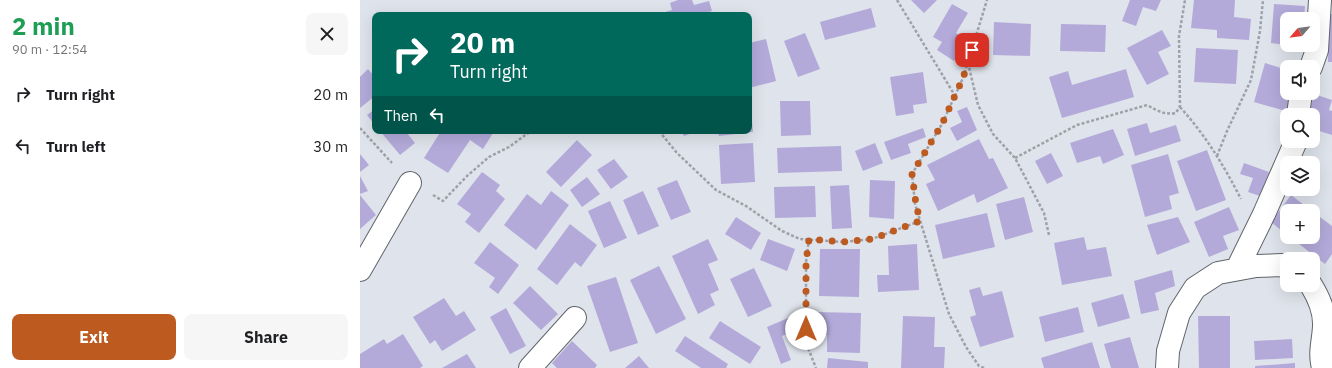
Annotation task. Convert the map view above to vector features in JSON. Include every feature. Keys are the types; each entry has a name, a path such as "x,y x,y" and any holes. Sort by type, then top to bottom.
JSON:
{"street":[{"path":"1313,60 1317,50 1320,0"},
{"path":"1237,269 1257,229 1293,148"},
{"path":"360,270 410,183"},
{"path":"1168,368 1168,350 1179,313 1195,288 1218,273 1256,266 1280,265"},
{"path":"1315,292 1322,310 1324,326 1320,357 1323,368"},
{"path":"530,368 575,318"}],"path":[{"path":"897,0 954,95"},
{"path":"984,368 979,366 966,347 949,314 920,221 912,174 938,130 963,78 987,0"},
{"path":"1015,158 1077,125 1147,105 1160,113 1176,113 1180,106 1179,36 1185,0"},
{"path":"1217,156 1251,80 1260,31 1263,0"},
{"path":"968,62 978,106 993,134 1015,158 1044,213 1050,235"},
{"path":"1180,106 1198,126 1217,156 1257,229"},
{"path":"360,128 410,183 443,201 467,176 489,157 509,147 527,134"},
{"path":"661,134 677,153 716,190 746,206 782,231 800,239 843,242 872,239 920,221"},
{"path":"809,239 806,262 806,343 816,368"}],"building":[{"path":"678,0 692,0 694,5 709,1 712,11 665,12 672,10 670,3"},
{"path":"911,0 937,0 924,13"},
{"path":"1130,0 1161,0 1156,11 1143,7 1136,26 1122,21"},
{"path":"1194,0 1235,0 1234,17 1251,19 1249,40 1217,38 1217,30 1191,28"},
{"path":"952,4 968,13 956,33 967,40 954,61 937,50 942,42 933,37"},
{"path":"1274,4 1305,6 1305,12 1280,12 1280,44 1271,43"},
{"path":"871,8 876,27 825,40 820,22"},
{"path":"1329,14 1332,14 1332,62 1328,62"},
{"path":"994,22 1031,24 1030,56 993,55"},
{"path":"1061,24 1106,25 1105,52 1060,51"},
{"path":"1162,30 1171,46 1158,52 1169,74 1147,85 1127,48"},
{"path":"805,33 820,69 798,77 784,41"},
{"path":"766,39 776,81 752,87 752,42"},
{"path":"1196,48 1238,50 1236,84 1194,82"},
{"path":"1265,63 1280,68 1280,100 1292,100 1290,108 1280,108 1280,109 1254,102"},
{"path":"368,69 372,74 372,98 360,108 360,77"},
{"path":"1126,69 1134,97 1062,118 1049,77 1068,71 1072,85"},
{"path":"923,72 927,103 913,105 914,113 896,116 890,77"},
{"path":"1320,96 1332,100 1329,110 1332,111 1332,135 1320,131 1320,108 1311,108 1313,100 1320,100"},
{"path":"780,101 810,101 811,135 781,136"},
{"path":"967,107 977,130 957,141 950,128 962,122 957,111"},
{"path":"372,111 372,121 367,115"},
{"path":"1147,123 1150,133 1176,125 1181,141 1135,156 1127,129"},
{"path":"923,128 926,137 908,144 911,153 891,160 884,142"},
{"path":"1113,129 1124,155 1103,164 1100,156 1077,163 1070,143"},
{"path":"382,134 408,134 415,143 400,155"},
{"path":"439,134 492,134 483,149 470,140 448,173 424,158"},
{"path":"719,134 736,134 719,136"},
{"path":"979,139 989,159 993,158 1008,188 977,203 974,194 938,211 926,184 935,180 927,165"},
{"path":"577,140 592,155 561,187 546,172"},
{"path":"753,143 755,182 721,184 719,145"},
{"path":"875,143 883,163 863,171 855,151"},
{"path":"841,146 842,171 778,173 777,148"},
{"path":"1207,150 1226,200 1196,211 1177,161"},
{"path":"1051,153 1063,176 1047,184 1035,161"},
{"path":"360,154 369,165 360,172"},
{"path":"1168,154 1179,193 1169,196 1172,209 1145,217 1131,165"},
{"path":"614,159 628,177 611,189 597,170"},
{"path":"1244,163 1269,172 1260,196 1248,192 1253,178 1240,174"},
{"path":"482,172 500,185 496,191 505,199 479,233 465,222 471,214 457,204"},
{"path":"360,176 368,191 360,194"},
{"path":"587,177 600,194 582,207 570,190"},
{"path":"677,180 691,212 671,220 657,188"},
{"path":"870,180 895,181 894,219 869,217"},
{"path":"849,185 852,228 832,229 830,186"},
{"path":"815,186 816,217 775,218 774,187"},
{"path":"551,191 569,205 536,250 504,225 527,194 541,205"},
{"path":"643,191 659,226 638,235 623,200"},
{"path":"360,195 376,215 360,229"},
{"path":"1290,196 1292,196 1303,204 1284,204"},
{"path":"1024,197 1033,232 1005,240 996,204"},
{"path":"610,201 627,238 604,248 588,211"},
{"path":"1229,207 1239,230 1223,236 1228,249 1209,257 1194,222"},
{"path":"1280,210 1280,229 1271,222"},
{"path":"987,213 995,247 943,259 935,225"},
{"path":"736,217 761,233 751,250 725,234"},
{"path":"1178,217 1190,242 1157,255 1147,225"},
{"path":"1320,217 1332,226 1332,254 1325,264 1320,260 1320,252 1309,252 1299,244 1320,244"},
{"path":"570,224 597,245 581,267 575,262 557,285 537,269"},
{"path":"1084,237 1087,250 1106,247 1112,276 1062,285 1054,243"},
{"path":"708,239 718,260 708,264 719,290 710,294 715,305 698,314 672,256"},
{"path":"768,239 795,249 787,271 760,260"},
{"path":"490,242 519,265 498,294 489,287 495,278 474,263"},
{"path":"917,244 919,290 878,292 877,275 889,275 888,246"},
{"path":"820,249 860,249 859,297 819,296"},
{"path":"659,266 686,319 656,334 630,280"},
{"path":"754,268 772,306 748,317 730,279"},
{"path":"1172,270 1175,286 1155,293 1159,310 1141,314 1134,281"},
{"path":"616,277 638,343 610,352 587,286"},
{"path":"530,286 558,314 541,330 513,303"},
{"path":"980,287 983,296 1002,291 1014,337 980,347 970,317 976,315 969,290"},
{"path":"1123,294 1130,318 1098,327 1091,303"},
{"path":"444,298 456,316 464,311 476,330 442,351 435,340 430,344 413,317"},
{"path":"1078,307 1084,332 1045,342 1039,317"},
{"path":"506,308 526,346 510,354 490,317"},
{"path":"815,312 861,313 860,353 827,352 827,335 815,335"},
{"path":"903,316 935,317 934,347 945,347 944,368 901,368"},
{"path":"1198,316 1230,316 1230,368 1199,368"},
{"path":"788,318 793,331 782,336 791,360 781,364 767,327"},
{"path":"720,321 761,347 750,364 709,338"},
{"path":"403,334 423,366 420,368 360,368 360,354 384,339 387,344"},
{"path":"685,336 728,364 726,368 701,368 675,351"},
{"path":"1130,337 1139,368 1111,368 1104,344"},
{"path":"1292,339 1293,358 1255,360 1254,341"},
{"path":"572,341 597,365 595,368 557,368 552,363"},
{"path":"1092,342 1100,368 1044,368 1041,358"},
{"path":"467,354 476,368 442,368"},
{"path":"639,356 649,368 625,368"},
{"path":"828,358 868,362 868,368 827,368"},
{"path":"1295,363 1295,368 1255,368 1255,366"}],"route":[{"path":"806,329 806,262 809,239 843,242 872,239 920,221 912,174 929,148 942,124 952,99 963,78 972,50"}]}
